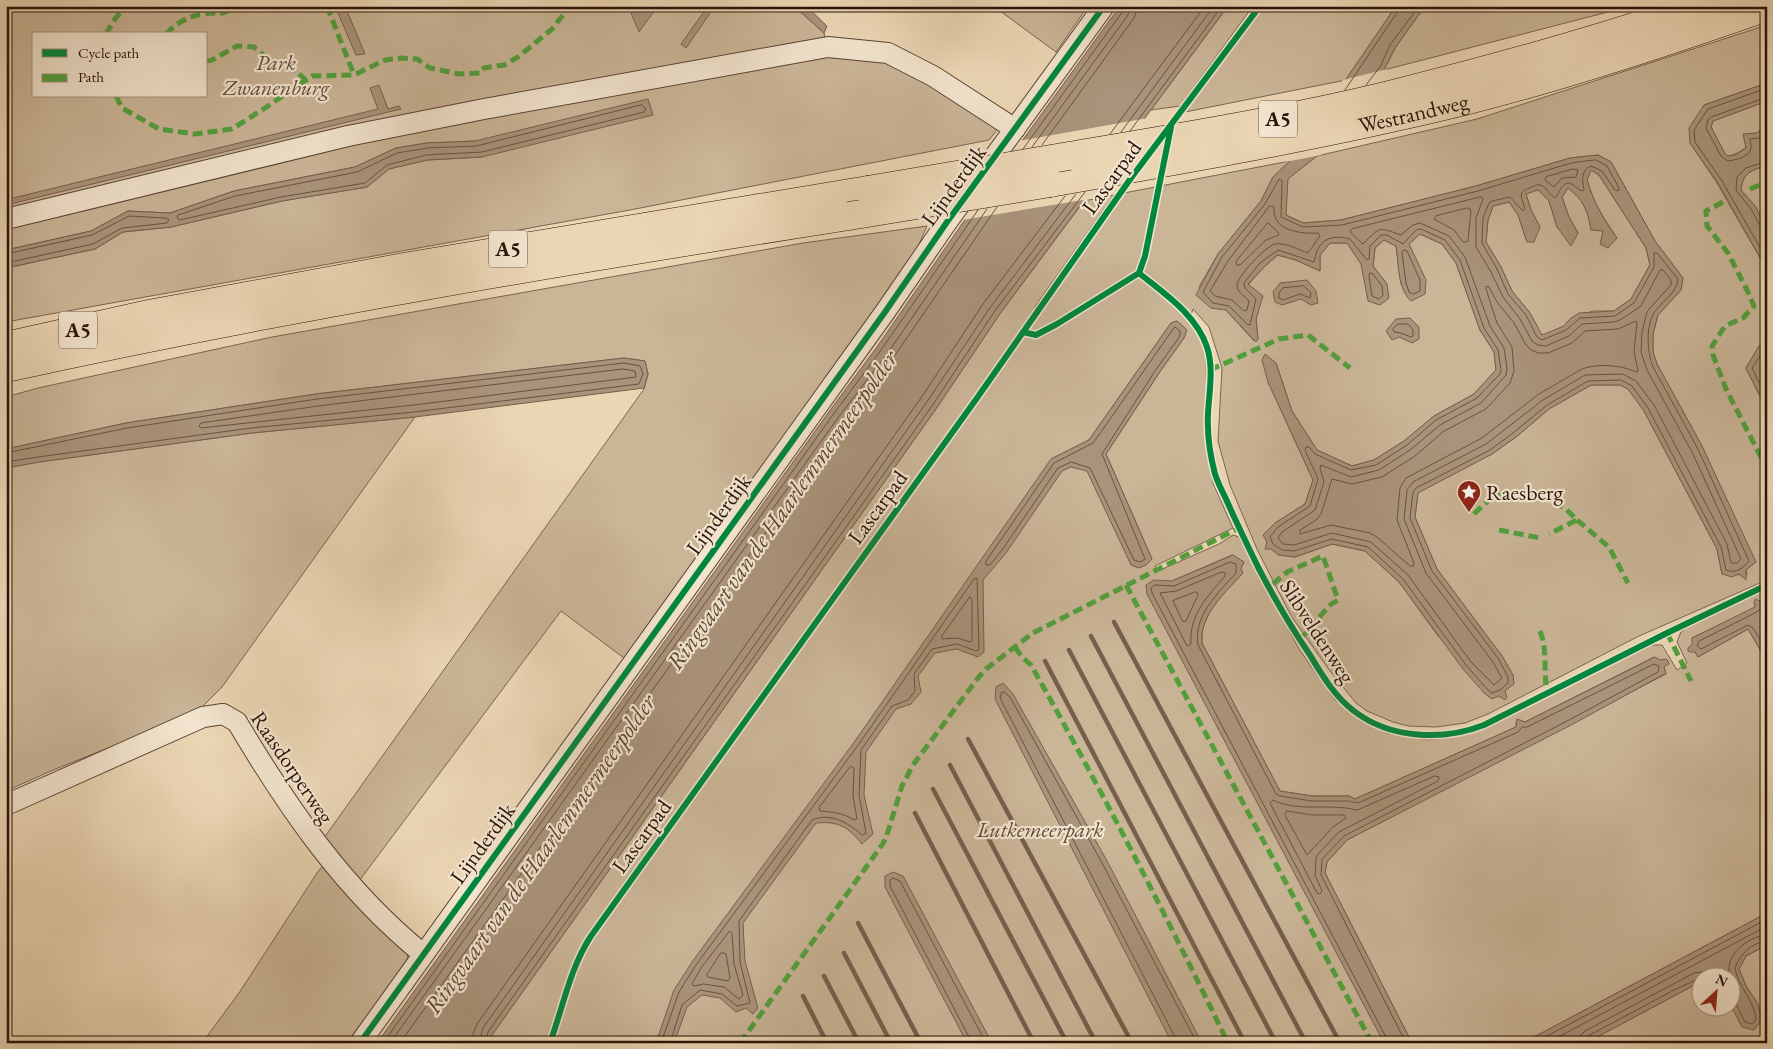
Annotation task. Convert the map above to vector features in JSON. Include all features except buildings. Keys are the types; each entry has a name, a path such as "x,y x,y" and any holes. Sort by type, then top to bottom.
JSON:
{"highway":[{"name":"Westrandweg","path":"6,346 149,314 404,267 1069,156 1307,113 1484,71 1580,44 1698,6"},
{"name":"Westrandweg","path":"106,346 328,303 1246,148 1462,101 1592,65 1767,7"},
{"name":"A5","path":"6,368 106,346"},
{"path":"6,378 106,346"}],"street":[{"name":"Lijnderdijk","path":"360,1043 1104,6"},
{"path":"6,219 348,136 484,109 828,47 888,53 933,76 1015,129"},
{"name":"Raasdorperweg","path":"6,805 202,717 223,714 237,722 296,816 325,855 381,917 423,954"}],"green space":[{"name":"Park Zwanenburg","path":"6,6 794,6 824,33 826,43 6,212"},
{"path":"995,6 1088,6 1056,52"},
{"path":"1228,6 1253,6 1180,106 1151,110"},
{"path":"1263,6 1396,6 1346,80 1185,112"},
{"path":"1425,6 1631,6 1384,70 1395,48"},
{"name":"Lutkemeerpark","path":"1767,25 1767,83 1704,105 1690,143 1717,183 1767,270 1767,338 1759,346 1746,368 1767,410 1767,580 1639,636 1488,714 1465,723 1436,727 1408,726 1367,711 1356,703 1330,671 1291,616 1257,549 1230,485 1218,441 1222,368 1209,327 1193,309 1189,321 1198,333 1206,353 1207,412 1213,483 1233,528 1155,566 1158,571 1219,544 1233,535 1239,537 1299,649 1335,700 1363,720 1387,733 1427,740 1453,737 1487,728 1652,645 1662,645 1677,670 1687,663 1677,642 1681,632 1688,626 1767,588 1767,603 1692,638 1698,657 1748,629 1767,661 1767,913 1523,1043 1412,1043 1325,873 1327,862 1347,840 1666,674 1660,662 1654,657 1525,722 1520,720 1516,722 1516,727 1355,799 1349,796 1312,796 1280,791 1202,643 1202,633 1209,614 1242,573 1240,569 1244,562 1232,555 1172,581 1392,1043 662,1043 663,1025 656,1043 495,1043 492,1035 938,406 999,315 1084,201 1114,195 1034,308 1045,305 1124,193 1290,161 1273,177 1261,201 1218,254 1199,287 1217,308 1226,310 1254,341 1258,339 1256,319 1262,296 1248,285 1278,255 1296,260 1320,271 1320,255 1330,243 1347,243 1361,263 1365,282 1387,284 1373,266 1375,248 1384,240 1396,246 1401,284 1416,260 1409,244 1420,234 1442,244 1456,263 1480,330 1494,352 1496,370 1474,394 1434,416 1404,441 1374,460 1352,466 1317,450 1292,411 1276,363 1268,382 1313,480 1305,504 1275,523 1267,542 1271,549 1279,555 1295,557 1332,544 1365,551 1399,582 1438,636 1502,698 1513,675 1502,656 1437,569 1415,517 1418,492 1492,454 1516,437 1549,409 1591,385 1620,385 1628,389 1644,411 1717,549 1722,574 1747,575 1746,570 1755,562 1702,446 1657,364 1653,352 1653,334 1658,315 1681,290 1683,278 1655,241 1611,162 1598,155 1570,158 1476,186 1341,220 1303,223 1286,215 1287,179 1317,156 1477,119","holes":["1177,321 1186,330 1184,338 1106,454 1152,559 1081,458 1052,462 1051,459 1089,440 1171,323"]},
{"path":"825,54 880,56 1001,125 989,140 630,210 6,322 6,268 95,249 123,232 171,227 282,201 367,187 389,169 427,160 482,157 475,141 427,143 396,148 355,167 234,191 170,213 128,211 91,231 6,250 6,227 325,147"},
{"path":"1767,101 1767,126 1764,126 1740,152 1728,156 1725,154 1711,127 1713,121"},
{"path":"1767,165 1767,228 1755,206 1741,190 1744,179 1749,173"},
{"path":"1591,170 1599,175 1646,248 1650,265 1631,299 1614,311 1593,311 1571,318 1564,326 1542,336 1530,313 1512,291 1501,267 1486,242 1488,220 1493,206 1509,202 1518,215 1527,242 1540,227 1531,210 1526,194 1538,189 1549,201 1557,227 1578,233 1569,217 1562,197 1568,187 1578,196 1584,206 1591,229 1603,231 1617,238 1603,217 1593,196 1587,180"},
{"path":"927,226 912,260 624,658 561,611 359,881 324,838 644,389 648,374 645,361 624,358 316,394 126,423 6,449 6,397 38,388 272,337 803,243"},
{"path":"415,417 222,687 196,713 53,770 6,791 6,468 252,433"},
{"path":"326,864 405,947 408,958 348,1043 202,1043 239,993 319,870"},
{"path":"1767,945 1767,1043 1586,1043 1690,987 1690,1016 1736,1016 1742,1027 1758,1004 1746,986 1740,971 1740,967 1746,956"}],"water":[{"path":"335,6 345,6 365,54 356,55"},
{"path":"628,6 645,6 647,9 649,6 658,6 639,32"},
{"path":"708,6 715,6 686,48 681,44"},
{"path":"794,6 806,6 827,26 824,33"},
{"name":"Ringvaart van de Haarlemmermeerpolder","path":"1120,6 1228,6 999,315 938,406 492,1035 495,1043 377,1043 877,347 964,221"},
{"path":"1396,6 1425,6 1395,48 1384,70 1317,156 1288,179 1286,215 1303,223 1341,220 1476,186 1570,158 1598,155 1611,162 1655,241 1683,278 1681,290 1658,315 1653,334 1653,352 1657,364 1702,446 1756,562 1746,570 1746,580 1739,574 1732,577 1722,574 1717,549 1644,411 1628,389 1620,385 1591,385 1549,409 1516,437 1492,454 1418,493 1415,517 1437,569 1502,656 1513,675 1514,684 1505,691 1507,697 1505,700 1499,696 1492,699 1484,693 1463,669 1399,582 1365,551 1332,544 1295,557 1279,555 1271,549 1265,549 1267,542 1263,535 1275,523 1305,504 1313,480 1268,382 1262,360 1265,354 1276,363 1292,411 1317,450 1352,466 1374,460 1404,441 1434,416 1474,394 1496,370 1494,352 1480,330 1456,263 1442,244 1420,234 1409,244 1426,280 1425,294 1411,301 1406,296 1401,283 1396,246 1384,240 1375,248 1373,266 1387,284 1389,298 1380,305 1368,301 1361,264 1347,243 1330,243 1320,255 1320,271 1296,260 1277,255 1248,284 1263,296 1256,319 1258,339 1256,342 1226,310 1211,308 1196,295 1218,254 1261,201 1273,177 1290,161","holes":["1591,170 1599,175 1646,248 1650,265 1631,299 1614,311 1579,313 1564,326 1542,335 1530,313 1512,291 1501,267 1486,242 1488,220 1493,206 1509,202 1518,215 1527,242 1534,242 1540,227 1531,210 1526,194 1538,190 1549,201 1557,227 1571,246 1578,233 1569,217 1562,197 1568,188 1584,206 1591,230 1603,231 1600,244 1608,248 1617,238 1599,210 1587,180"]},
{"path":"1767,83 1767,101 1713,121 1711,127 1725,154 1728,156 1735,155 1746,148 1743,134 1757,133 1764,126 1767,126 1767,165 1749,173 1744,179 1741,190 1755,206 1767,228 1767,270 1718,183 1690,143 1689,128 1704,105"},
{"path":"379,85 388,109 399,106 401,109 6,205 6,192 9,199 378,109 370,88"},
{"path":"648,99 653,115 482,157 427,160 389,169 367,187 282,201 171,227 123,232 95,249 6,268 6,250 91,231 128,211 170,213 234,191 355,167 396,148 427,143 475,141"},
{"path":"1307,280 1316,291 1318,303 1311,305 1301,299 1282,305 1275,302 1273,292 1280,283"},
{"path":"1410,318 1419,327 1419,339 1412,343 1399,337 1392,340 1386,331 1396,319"},
{"path":"1177,321 1187,330 1184,338 1106,454 1152,559 1146,565 1139,568 1131,565 1087,471 1071,467 1062,471 1006,553 983,580 984,652 978,657 957,649 935,653 918,676 921,692 911,704 896,709 866,752 864,795 873,834 862,844 842,826 831,823 816,823 743,923 745,961 758,1008 753,1014 746,1008 736,1012 720,998 702,995 687,1007 674,1043 656,1043 674,990 692,962 855,741 1051,459 1089,440 1171,323"},
{"path":"1767,338 1767,410 1746,368 1759,346"},
{"path":"624,358 645,361 648,374 644,388 415,417 252,433 6,468 6,449 126,423 316,394"},
{"path":"1233,555 1244,562 1241,569 1243,573 1209,614 1202,633 1202,643 1280,791 1312,796 1349,796 1355,799 1516,727 1517,719 1525,722 1655,657 1668,661 1669,664 1664,667 1666,673 1573,724 1347,840 1327,862 1325,873 1412,1043 1384,1043 1147,594 1146,585 1154,580 1172,581"},
{"path":"1756,599 1767,603 1767,661 1748,629 1698,657 1695,652 1688,651 1688,648 1692,645 1692,638 1755,607 1754,602"},
{"path":"1003,683 1013,694 1106,859 1202,1043 1172,1043 995,699 996,687"},
{"path":"893,872 903,876 992,1043 967,1043 885,887 885,876"},
{"path":"1767,913 1767,945 1746,956 1740,967 1690,966 1690,987 1586,1043 1523,1043"},
{"path":"1740,971 1746,986 1758,1004 1762,1020 1754,1030 1742,1027 1736,1016 1740,1016"}],"pier":[{"path":"1387,69 1321,155 1285,162 1343,80"},
{"path":"1148,118 1089,199 962,220 1019,141"}],"waterway":[{"path":"1114,622 1340,1043"},
{"path":"1091,636 1306,1043"},
{"path":"1069,650 1276,1043"},
{"path":"1045,661 1245,1043"},
{"path":"968,739 1132,1043"},
{"path":"950,765 1096,1043"},
{"path":"933,789 1067,1043"},
{"path":"915,813 1034,1043"},
{"path":"858,923 921,1043"},
{"path":"844,953 891,1043"},
{"path":"824,976 859,1043"},
{"path":"803,996 827,1043"}],"marked path":[{"path":"107,32 126,6"},
{"path":"168,32 178,23 193,16 223,13 236,6 242,8 249,6"},
{"path":"255,6 262,9 271,6"},
{"path":"327,6 354,75"},
{"path":"425,6 430,9 467,6"},
{"path":"117,98 122,108 159,129 195,134 232,129 312,76 354,75 385,60 402,58 417,59 430,68 459,74 480,73 484,68 504,65 518,57 552,29 570,6"},
{"path":"208,61 237,46 254,47 270,61 296,71 306,80"},
{"path":"1750,189 1767,182"},
{"path":"1723,202 1706,211 1707,226 1728,253 1754,306 1743,318 1725,326 1712,346 1713,355 1726,389 1767,469"},
{"path":"1210,370 1279,339 1308,335 1350,368"},
{"path":"1474,514 1493,496 1535,492 1566,509 1577,520 1549,534"},
{"path":"1577,520 1609,547 1628,583"},
{"path":"740,1043 882,845 886,838 902,786 913,765 986,669 1033,633 1239,528"},
{"path":"1499,530 1540,538"},
{"path":"1273,584 1287,572 1323,556 1338,600 1330,605 1303,636"},
{"path":"1126,585 1372,1043"},
{"path":"1540,631 1544,651 1546,685"},
{"path":"1667,633 1691,681"},
{"path":"1015,647 1031,665 1083,758 1157,900 1228,1043"}],"cycle path":[{"path":"360,1043 885,312 947,222 1104,6"},
{"name":"Lascarpad","path":"550,1043 572,974 591,936 977,398 1131,178 1260,6"},
{"path":"1023,332 1036,335 1139,273 1145,256 1171,127"},
{"name":"Slibveldenweg","path":"1139,273 1187,314 1202,335 1207,347 1211,372 1208,429 1213,467 1220,487 1258,567 1289,623 1329,685 1347,705 1368,720 1400,732 1434,735 1451,734 1484,725 1767,585"}],"place":[{"name":"Raesberg","path":"1469,513"}]}
